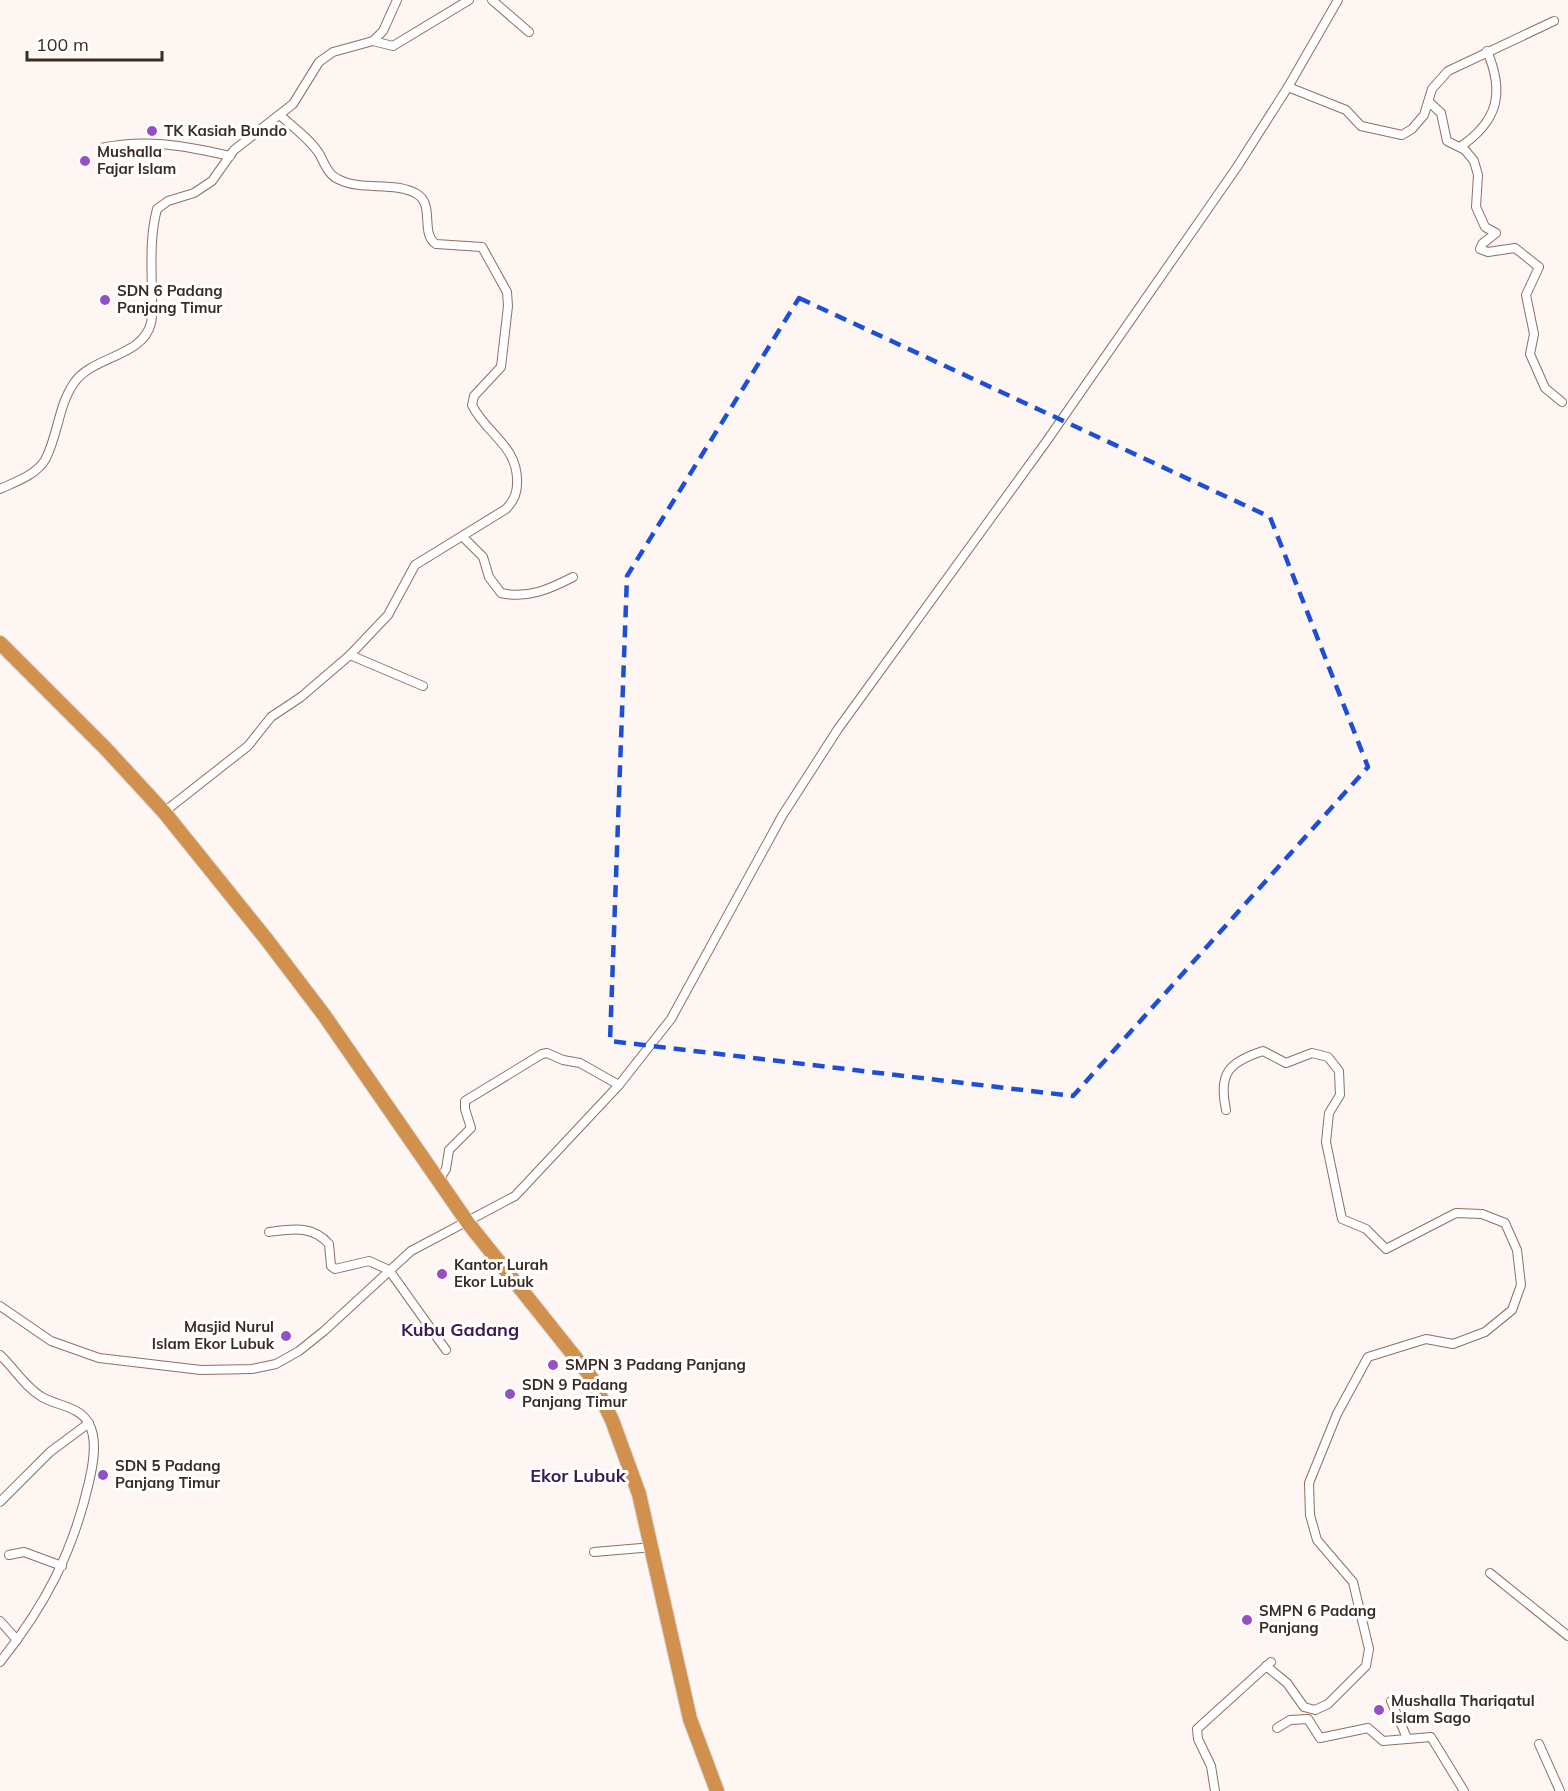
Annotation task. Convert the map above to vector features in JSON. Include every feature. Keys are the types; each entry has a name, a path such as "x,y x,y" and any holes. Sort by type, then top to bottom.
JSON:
{"highway":[{"path":"0,643 106,749 164,812 267,940 324,1015 468,1223 595,1384 612,1420 635,1483 653,1548 690,1719 717,1791"}],"street":[{"path":"373,41 383,31 397,0"},
{"path":"0,489 33,472 45,460 63,405 74,382 92,366 128,349 144,336 151,323 151,239 158,209 168,201 194,193 212,181 234,150 281,116 293,104 319,62 333,52 373,41 393,46 469,0"},
{"path":"492,0 529,32"},
{"path":"0,1306 51,1341 99,1358 201,1370 252,1369 276,1364 299,1351 324,1332 389,1270 425,1242 468,1223 515,1196 619,1085 671,1019 782,816 838,729 1046,442 1237,167 1288,87 1338,0"},
{"path":"1288,87 1346,110 1359,125 1402,135 1412,129 1424,115 1432,89 1438,80 1465,62 1554,21"},
{"path":"1460,147 1478,132 1495,105 1497,79 1487,51"},
{"path":"1429,102 1441,113 1447,141 1460,147 1469,155 1477,169 1476,198 1480,219 1485,227 1497,233 1482,244 1480,249 1488,252 1515,248 1539,267 1526,295 1534,334 1530,354 1545,388 1562,402"},
{"path":"164,812 248,746 271,717 301,697 350,655 384,621 415,565 506,509 513,502 517,491 518,472 513,456 472,405 474,396 501,367 508,306 507,292 482,247 441,245 432,242 426,207 420,196 408,191 339,180 328,170 315,148 281,116"},
{"path":"101,148 129,142 162,142 230,156"},
{"path":"463,537 483,557 489,578 501,593 514,596 540,592 573,577"},
{"path":"350,655 423,686"},
{"path":"1215,1791 1211,1766 1198,1739 1197,1729 1269,1664 1287,1683 1304,1707 1315,1710 1328,1704 1366,1666 1369,1649 1353,1582 1317,1540 1310,1515 1310,1483 1337,1414 1363,1364 1368,1357 1425,1339 1453,1344 1485,1332 1512,1310 1521,1285 1517,1250 1505,1223 1482,1214 1456,1214 1386,1249 1366,1229 1342,1219 1326,1142 1329,1113 1340,1095 1339,1071 1328,1057 1312,1053 1286,1063 1263,1051 1237,1059 1227,1072 1222,1091 1226,1110"},
{"path":"438,1182 446,1169 447,1153 471,1128 464,1106 465,1101 542,1054 547,1053 563,1060 578,1062 619,1085"},
{"path":"269,1232 302,1228 313,1231 329,1244 331,1266 335,1269 369,1262 389,1270 446,1350"},
{"path":"0,1355 34,1392 80,1413 89,1423 93,1437 92,1472 74,1539 41,1605 0,1662"},
{"path":"0,1502 50,1452 89,1423"},
{"path":"594,1552 653,1548"},
{"path":"9,1555 24,1552 62,1566"},
{"path":"1491,1573 1568,1636"},
{"path":"0,1621 17,1640"},
{"path":"1391,1701 1407,1738"},
{"path":"1277,1728 1290,1720 1308,1719 1320,1738 1368,1728 1383,1741 1431,1737 1435,1739 1464,1791"},
{"path":"1539,1744 1560,1791"}],"highlighted area":[{"path":"799,298 1270,517 1368,767 1073,1096 610,1041 627,576"}],"place":[{"name":"TK Kasiah Bundo","path":"152,131"},
{"name":"Mushalla Fajar Islam","path":"85,161"},
{"name":"SDN 6 Padang Panjang Timur","path":"105,300"},
{"name":"Kantor Lurah Ekor Lubuk","path":"442,1274"},
{"name":"Masjid Nurul Islam Ekor Lubuk","path":"286,1336"},
{"name":"SMPN 3 Padang Panjang","path":"553,1365"},
{"name":"SDN 9 Padang Panjang Timur","path":"510,1394"},
{"name":"SDN 5 Padang Panjang Timur","path":"103,1475"},
{"name":"SMPN 6 Padang Panjang","path":"1247,1620"},
{"name":"Mushalla Thariqatul Islam Sago","path":"1379,1710"}],"district":[{"name":"Kubu Gadang","path":"460,1330"},
{"name":"Ekor Lubuk","path":"578,1476"}]}
